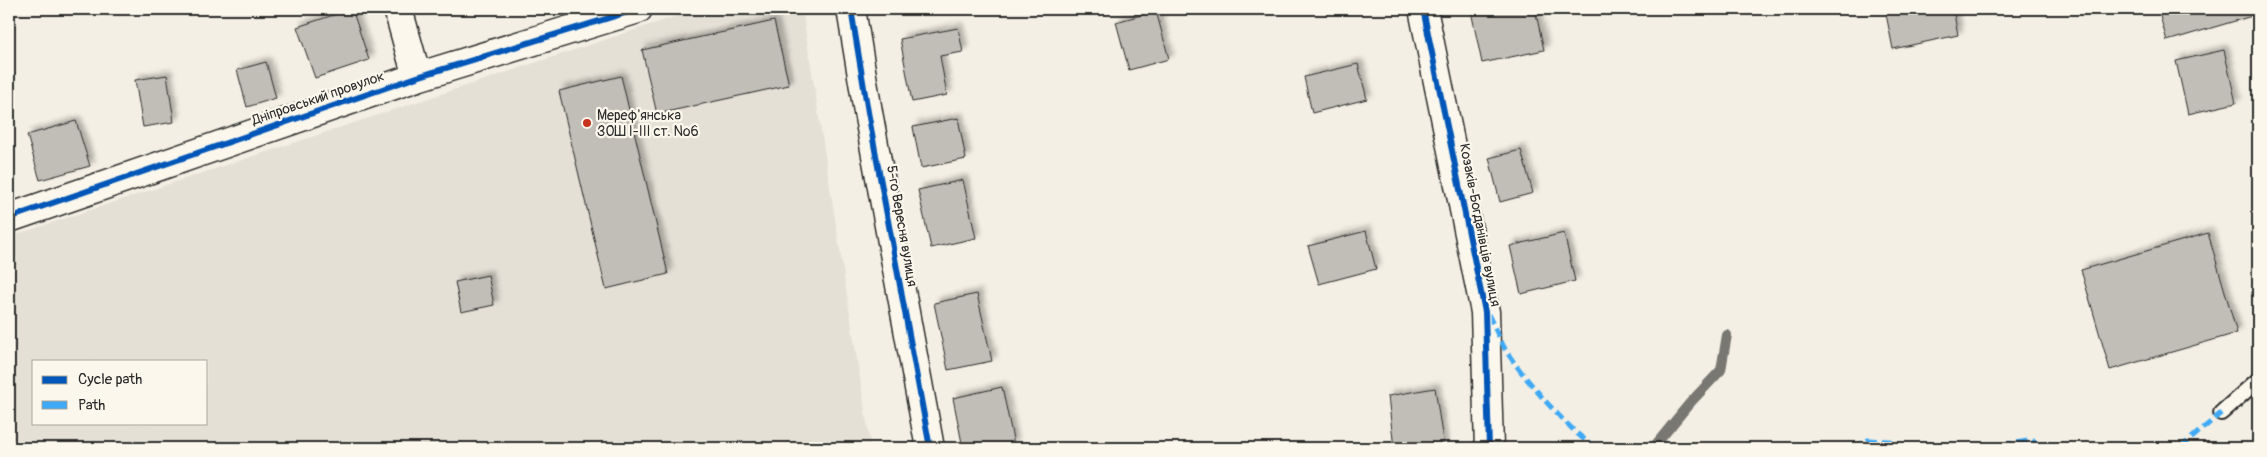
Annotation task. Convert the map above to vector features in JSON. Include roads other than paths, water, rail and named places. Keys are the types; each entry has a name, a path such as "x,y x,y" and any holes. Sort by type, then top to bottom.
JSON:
{"street":[{"path":"398,9 417,77"},
{"name":"Дніпровський провулок","path":"9,218 417,77 638,9"},
{"name":"5-го Вересня вулиця","path":"851,9 868,112 930,448"},
{"name":"Козаків-Богданівців вулиця","path":"1423,9 1485,312 1489,448"}],"lane":[{"path":"2221,413 2258,380"}],"waterway":[{"path":"1653,448 1689,404 1721,370 1727,335"}],"place":[{"name":"Мереф'янська ЗОШ І-ІІІ ст. №6","path":"587,123"}]}
